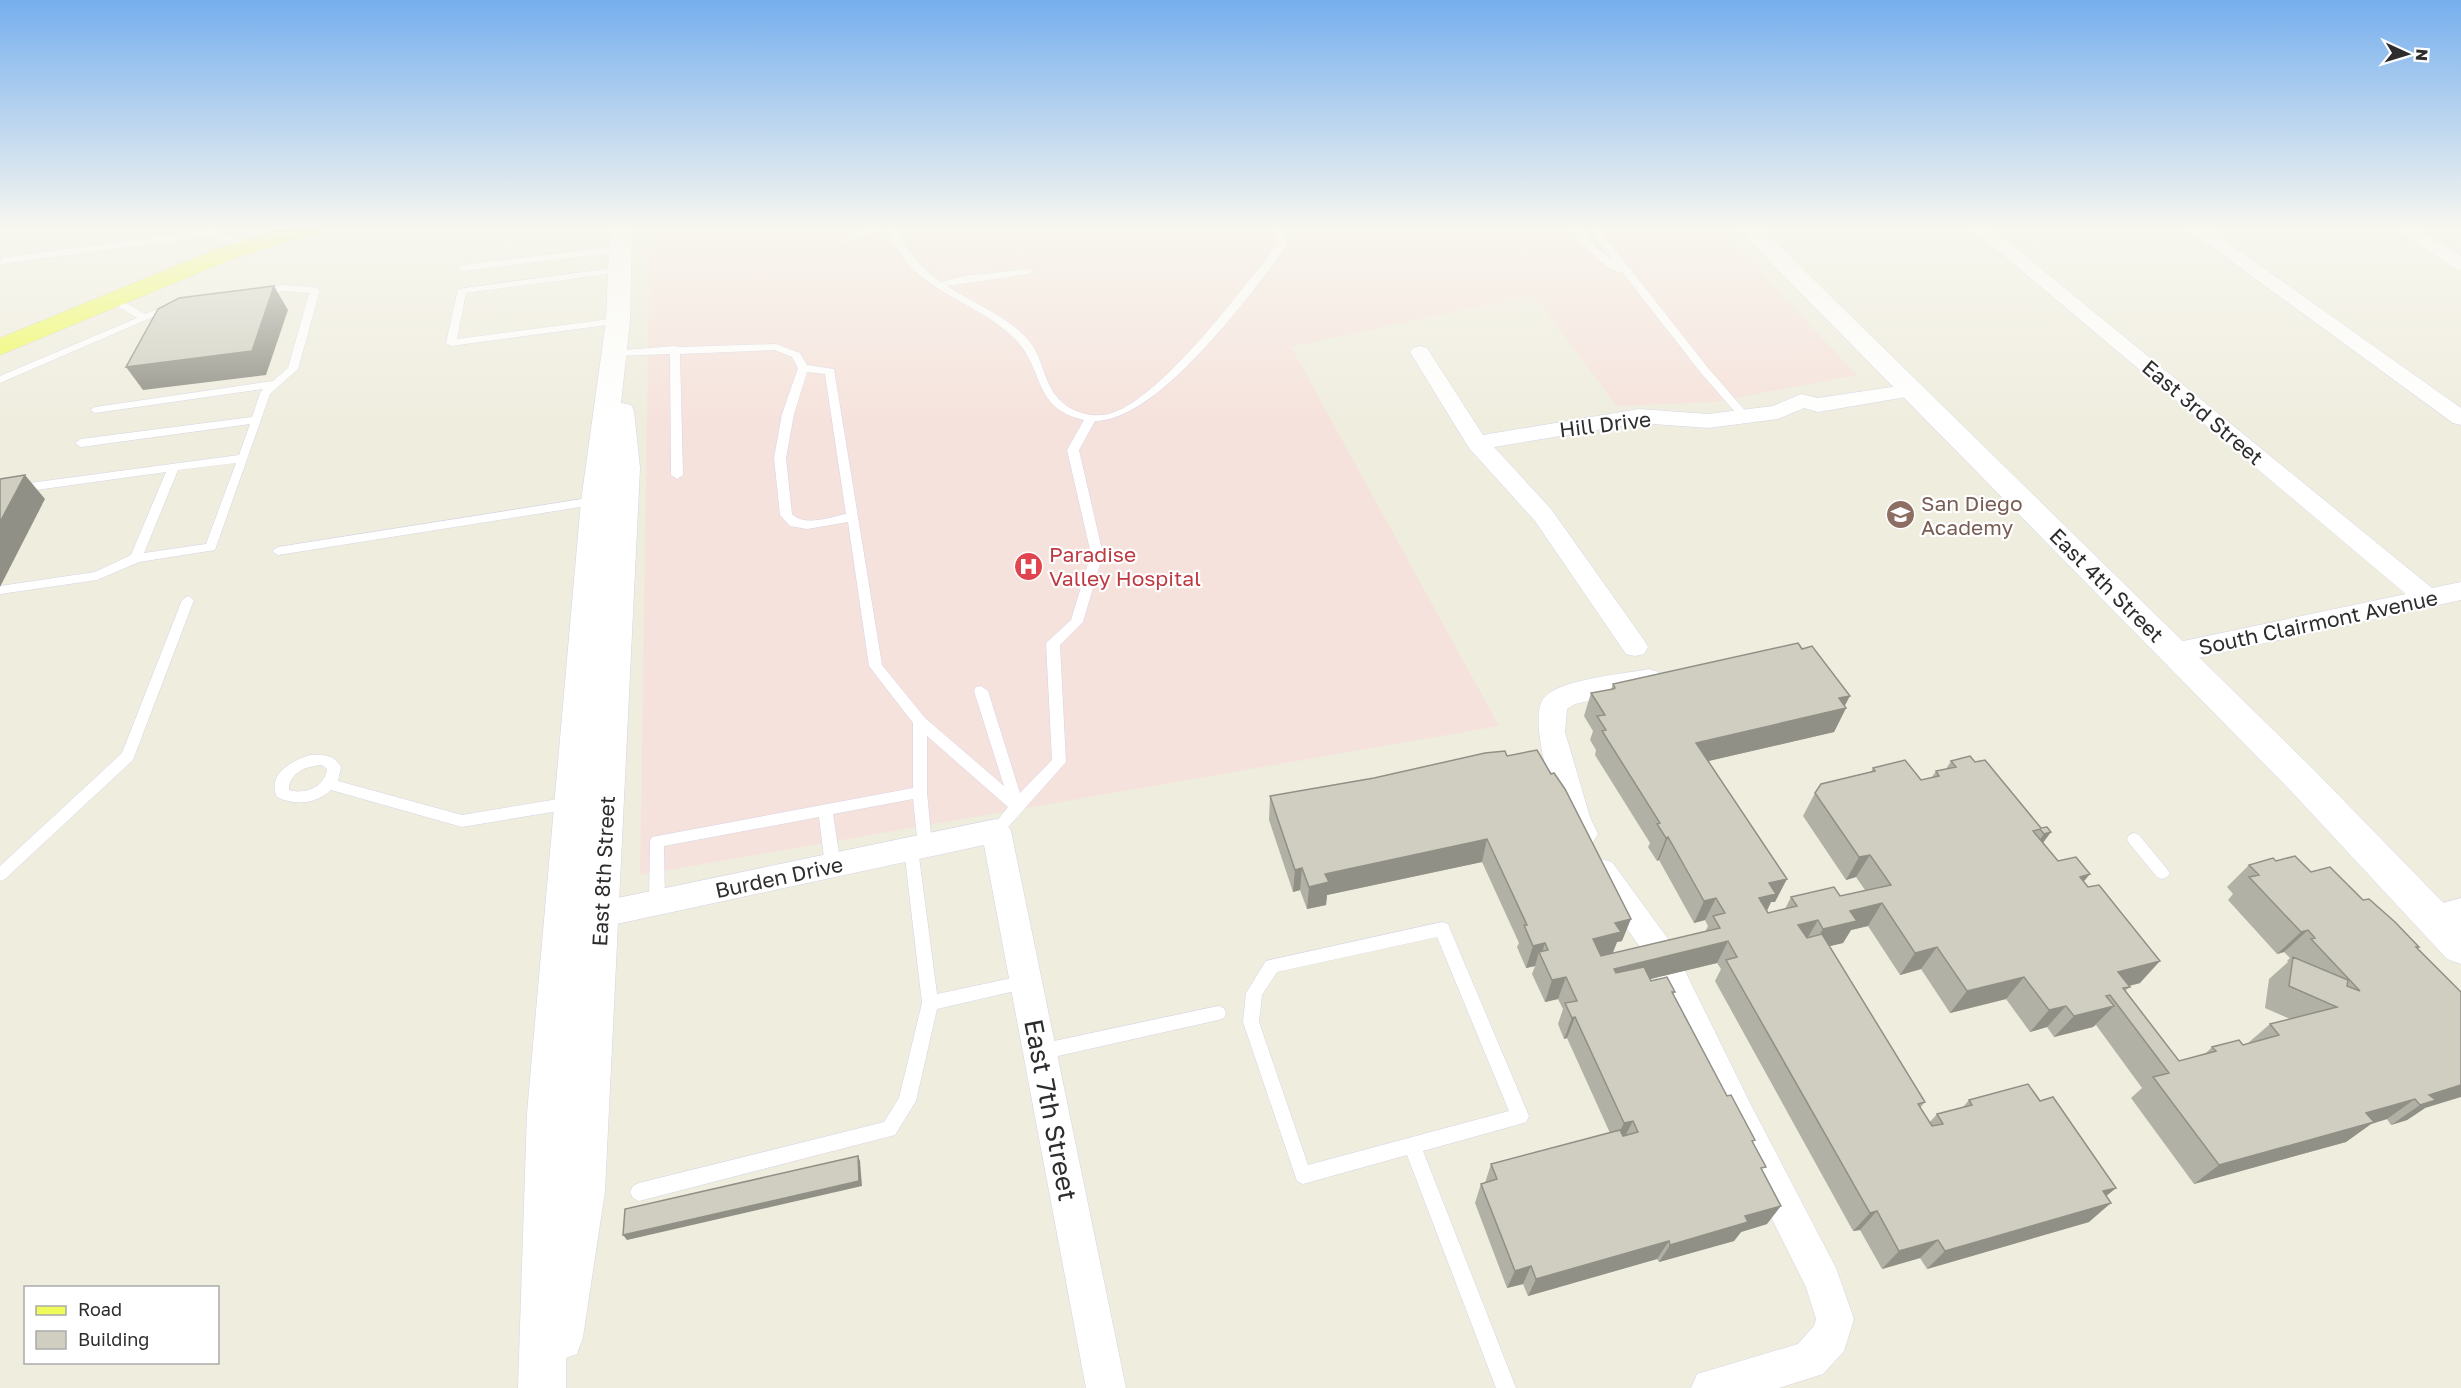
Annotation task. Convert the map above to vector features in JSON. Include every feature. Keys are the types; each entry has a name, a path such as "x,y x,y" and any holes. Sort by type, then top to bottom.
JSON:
{"main road":[{"path":"0,347 130,293"},
{"name":"East 8th Street","path":"542,1388 548,1113 595,501 617,337 619,293"},
{"name":"East 4th Street","path":"1814,293 2318,796 2446,914 2461,947"},
{"name":"East 8th Street","path":"552,1388 583,1191 602,914 626,468 617,337"}],"street":[{"name":"East 3rd Street","path":"2058,293 2426,597"},
{"path":"2286,293 2461,418"},
{"path":"1420,352 1478,443 1543,515 1635,647"},
{"name":"Hill Drive","path":"1478,443 1639,416 1708,422 1745,417 1778,412 1801,401 1818,405 1906,384"},
{"name":"South Clairmont Avenue","path":"2174,653 2461,591"},
{"path":"1672,674 1568,695 1554,704 1551,732 1575,817 1605,879 1668,968 1739,1117 1823,1281 1835,1319 1830,1337 1809,1360 1711,1388"},
{"name":"Burden Drive","path":"563,922 918,848 1007,818"},
{"name":"East 7th Street","path":"1007,818 1026,982 1106,1388"}],"lane":[{"path":"0,590 97,576 136,558 211,547 265,393 293,369 314,293"},
{"path":"462,293 451,343 617,337 675,349 776,347 796,355 803,368 788,414 780,458 786,515 794,523 807,525 853,517"},
{"path":"952,293 1010,327 1032,354 1047,395 1063,409 1075,415 1091,418 1117,415 1154,391 1188,358 1242,293"},
{"path":"1643,293 1745,417"},
{"path":"114,299 143,317"},
{"path":"0,380 143,317 170,306 182,304"},
{"path":"675,349 677,475"},
{"path":"803,368 830,371 876,666 920,722 1007,818"},
{"path":"95,410 276,384"},
{"path":"1007,818 1059,762 1053,643 1077,622 1097,554 1073,450 1091,418"},
{"path":"81,443 257,420"},
{"path":"0,491 243,458"},
{"path":"136,558 173,468"},
{"path":"278,551 595,501"},
{"path":"0,875 128,756 188,600"},
{"path":"981,691 1007,818"},
{"path":"639,1192 889,1129 907,1101 930,1003 918,848 920,722"},
{"path":"328,784 462,820 572,802"},
{"path":"657,902 657,841 920,792"},
{"path":"825,810 833,866"},
{"path":"2134,838 2162,873"},
{"path":"1442,929 1520,1116 1412,1146 1303,1175 1251,1022 1254,993 1272,966 1442,929"},
{"path":"930,1003 1026,982"},
{"path":"1040,1052 1218,1013"},
{"path":"1412,1146 1506,1388"}],"shaded area":[{"name":"Paradise Valley Hospital","path":"649,293 1779,293 1857,375 1713,402 1617,406 1533,295 1291,347 1499,726 640,875"}],"building":[{"path":"220,293 272,293 252,351 126,367 158,309 179,298"},
{"path":"25,475 0,522 0,479"},
{"path":"1798,643 1802,649 1812,646 1850,696 1839,698 1846,708 1696,743 1787,879 1769,883 1776,894 1759,898 1768,913 1797,906 1791,897 1834,887 1840,896 1891,885 1870,855 1859,857 1815,793 1821,784 1875,771 1873,768 1905,760 1921,780 1939,776 1936,771 1956,767 1951,761 1970,756 1975,762 1985,760 2041,828 2047,827 2051,832 2044,834 2040,829 2033,831 2058,861 2076,857 2090,874 2080,877 2088,887 2099,885 2160,961 2118,972 2130,987 2123,988 2179,1061 2216,1051 2212,1047 2239,1040 2243,1045 2279,1035 2270,1024 2337,1007 2289,986 2293,957 2348,980 2347,986 2360,991 2311,939 2315,938 2308,930 2301,932 2249,877 2259,875 2249,865 2273,858 2276,861 2295,856 2311,872 2330,867 2363,900 2369,899 2395,922 2419,947 2416,947 2461,992 2461,1085 2429,1095 2436,1100 2420,1105 2415,1099 2366,1113 2374,1122 2219,1165 2153,1077 2169,1073 2110,995 2106,996 2114,1006 2074,1016 2066,1006 2049,1010 2024,977 1967,991 1937,947 1915,953 1882,903 1850,911 1857,921 1823,929 1818,920 1798,925 1807,938 1822,934 1925,1102 1918,1104 1932,1126 1943,1124 1937,1114 1972,1105 1969,1100 2028,1084 2040,1101 2053,1097 2116,1188 2103,1191 2111,1203 1945,1251 1938,1240 1899,1251 1877,1211 1870,1213 1726,960 1737,957 1728,941 1614,969 1616,973 1644,967 1651,981 1667,977 1675,992 1672,992 1727,1096 1731,1095 1755,1140 1752,1141 1766,1167 1761,1168 1781,1206 1745,1216 1748,1222 1670,1245 1669,1241 1536,1279 1531,1266 1515,1271 1481,1184 1497,1179 1491,1164 1620,1130 1623,1136 1638,1132 1633,1121 1624,1123 1575,1017 1572,1018 1565,1003 1577,1001 1566,977 1552,980 1539,952 1548,950 1545,943 1533,946 1524,925 1527,925 1487,839 1325,874 1329,882 1309,887 1302,868 1295,870 1270,796 1374,778 1485,753 1505,751 1507,756 1537,750 1551,774 1554,773 1565,789 1631,919 1615,923 1621,932 1593,939 1601,956 1720,928 1713,916 1725,913 1716,898 1704,901 1668,837 1666,838 1657,824 1660,823 1602,731 1606,730 1597,716 1605,715 1591,693 1613,689 1615,688 1613,684"},
{"path":"858,1156 859,1181 623,1235 625,1209"}],"place":[{"name":"San Diego Academy","path":"1900,515"},
{"name":"Paradise Valley Hospital","path":"1028,566"}]}
